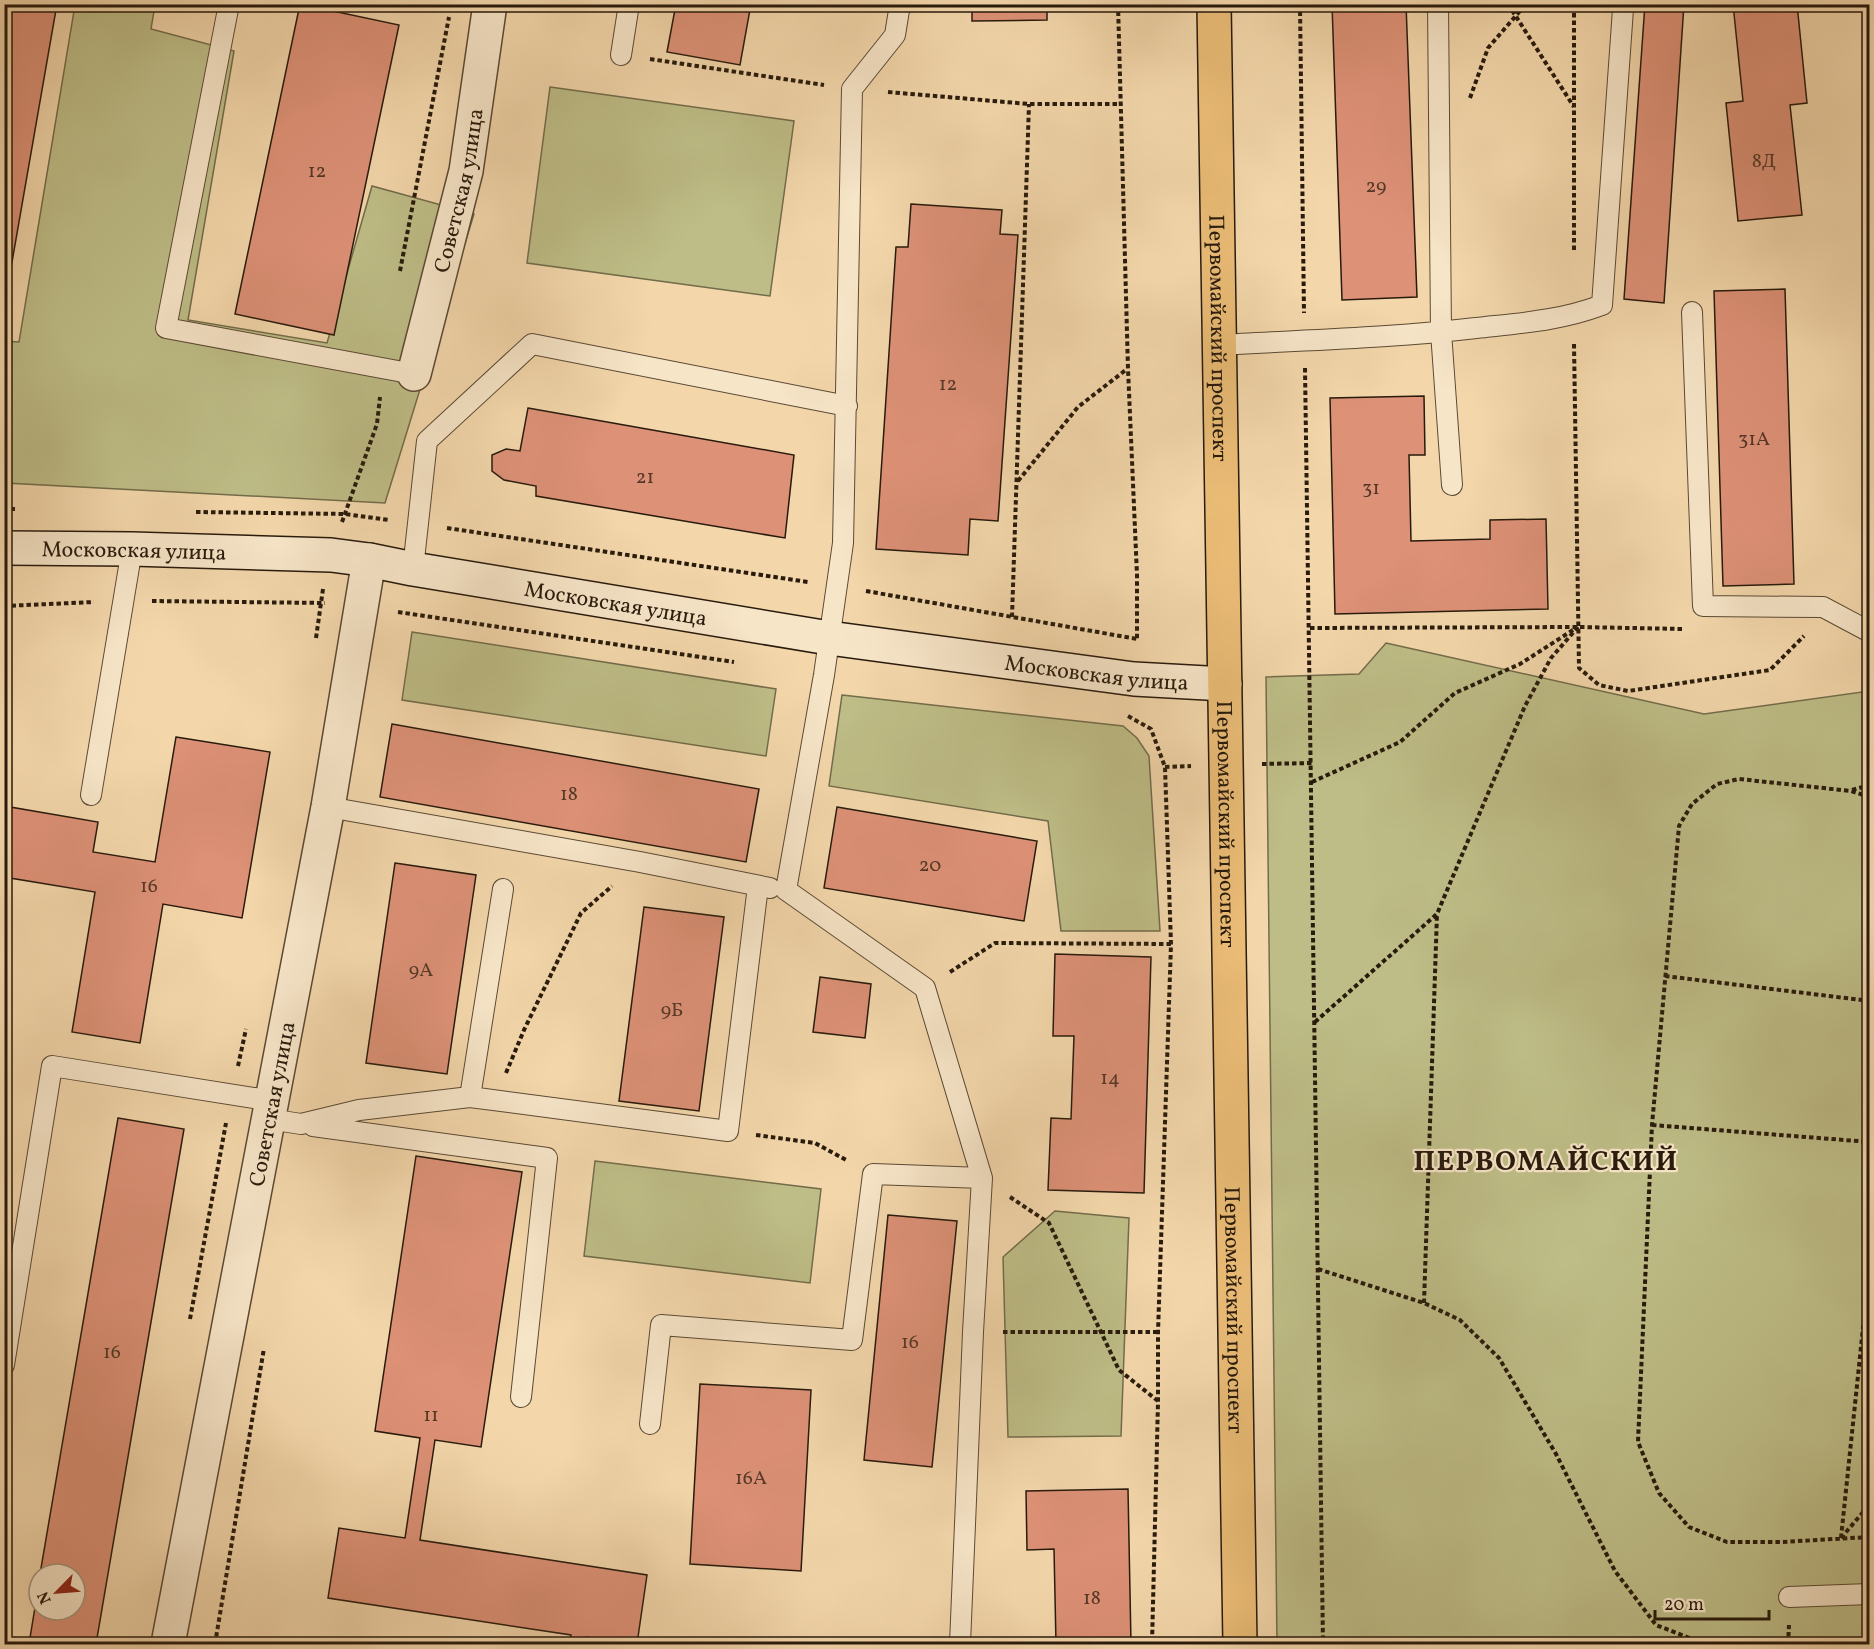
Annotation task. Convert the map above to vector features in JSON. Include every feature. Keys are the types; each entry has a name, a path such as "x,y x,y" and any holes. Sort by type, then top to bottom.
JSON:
{"main road":[{"name":"Первомайский проспект","path":"1214,4 1240,1644"}],"street":[{"name":"Советская улица","path":"414,374 466,171 490,4"},
{"name":"Московская улица","path":"4,548 331,555 829,638 1134,679 1225,684"},
{"name":"Советская улица","path":"168,1644 271,1110 363,608 369,560"}],"lane":[{"path":"230,4 166,328 414,374"},
{"path":"621,55 629,4"},
{"path":"786,890 843,543 852,89 895,35 900,4"},
{"path":"1438,4 1441,332 1452,485"},
{"path":"1219,345 1441,332 1574,316 1602,305 1623,9"},
{"path":"1692,312 1703,606 1822,607 1869,632"},
{"path":"413,569 427,441 532,344 847,406"},
{"path":"91,795 132,549"},
{"path":"327,807 786,890 925,988 982,1178 960,1644"},
{"path":"301,1124 358,1110 470,1097 728,1131 758,886"},
{"path":"470,1097 503,889"},
{"path":"4,1365 52,1066 271,1110 301,1124 547,1158 522,1397"},
{"path":"650,1424 661,1325 852,1340 873,1174 982,1178"},
{"path":"1790,1597 1869,1594"}],"path":[{"path":"192,512 345,514 836,586 1137,639 1137,575 1128,369 1118,4"},
{"path":"1508,4 1574,107"},
{"path":"1469,102 1488,48 1526,4"},
{"path":"1012,617 1029,104"},
{"path":"1090,104 1120,104"},
{"path":"1018,481 1078,407 1128,369"},
{"path":"4,509 16,509"},
{"path":"4,606 123,601 320,602 741,663"},
{"path":"1579,627 1579,668 1599,686 1628,691 1770,670 1810,629"},
{"path":"1312,782 1400,742 1455,693 1521,664 1579,627"},
{"path":"1424,1304 1437,914 1525,706 1551,658 1579,627"},
{"path":"1323,1644 1310,628 1686,629"},
{"path":"1118,715 1130,717 1151,729 1165,767 1172,944 1158,1332 1152,1644"},
{"path":"1869,797 1851,791 1739,779 1717,784 1692,804 1679,826 1652,1125 1638,1442 1659,1492 1689,1527 1727,1542 1781,1542 1869,1537"},
{"path":"1851,791 1869,785"},
{"path":"495,1100 524,1030 581,913 640,862"},
{"path":"1315,1023 1437,914"},
{"path":"925,988 994,943 1172,944"},
{"path":"1665,976 1869,1001"},
{"path":"1652,1125 1869,1142"},
{"path":"728,1131 815,1143 873,1174"},
{"path":"982,1178 1048,1223 1119,1370 1158,1402"},
{"path":"1841,1538 1869,1262"},
{"path":"1318,1269 1424,1304 1460,1320 1499,1358 1557,1454 1615,1571 1656,1625 1706,1644"},
{"path":"973,1332 1158,1332"},
{"path":"1841,1538 1869,1504"},
{"path":"1768,1644 1789,1642"}],"shaded area":[{"path":"75,5 155,5 151,29 234,51 188,320 327,343 372,186 474,214 385,503 5,483 4,341 19,342"},
{"path":"550,87 794,121 770,296 527,263"},
{"path":"412,632 776,689 766,756 402,700"},
{"path":"1386,643 1704,714 1869,691 1869,1644 1277,1644 1266,677 1359,674"},
{"path":"842,695 1123,726 1137,738 1149,756 1160,931 1061,931 1048,821 829,786"},
{"path":"595,1161 821,1189 810,1283 584,1256"},
{"path":"1055,1211 1129,1218 1121,1436 1008,1437 1003,1257"}],"building":[{"path":"4,4 57,4 4,308"},
{"path":"300,4 399,25 334,335 235,314"},
{"path":"676,4 751,4 740,65 667,52"},
{"path":"972,4 1047,4 1047,20 972,21"},
{"path":"1332,4 1406,4 1417,297 1342,300"},
{"path":"1645,4 1684,4 1664,303 1624,299"},
{"path":"1733,4 1797,4 1807,103 1790,105 1802,215 1738,221 1726,103 1743,101"},
{"path":"911,204 1002,210 1000,234 1018,235 998,521 970,519 968,555 876,549 896,247 908,247"},
{"path":"1785,289 1794,584 1723,586 1714,291"},
{"path":"1424,396 1425,455 1409,455 1411,541 1490,539 1490,520 1546,519 1548,609 1335,614 1330,398"},
{"path":"528,408 794,455 785,538 536,496 536,486 504,480 492,471 492,455 506,449 520,451"},
{"path":"392,724 759,789 746,862 380,797"},
{"path":"176,737 270,752 242,918 163,904 140,1043 72,1032 95,892 4,877 4,806 98,822 93,852 155,862"},
{"path":"837,807 1037,841 1024,921 824,888"},
{"path":"395,863 476,875 447,1074 366,1063"},
{"path":"644,907 724,917 699,1111 619,1101"},
{"path":"1055,954 1151,957 1144,1193 1048,1190 1051,1118 1071,1119 1074,1036 1053,1036"},
{"path":"820,977 871,984 865,1038 813,1032"},
{"path":"118,1118 184,1129 96,1644 29,1644 33,1622 87,1622 87,1562 42,1562"},
{"path":"416,1156 522,1172 481,1447 435,1440 420,1540 647,1575 637,1644 586,1637 585,1644 570,1644 571,1635 328,1598 339,1528 405,1538 420,1438 375,1431"},
{"path":"888,1215 957,1221 932,1467 864,1460"},
{"path":"700,1384 811,1390 801,1571 690,1564"},
{"path":"1128,1489 1131,1644 1056,1644 1054,1549 1027,1550 1026,1491"}],"district":[{"name":"ПЕРВОМАЙСКИЙ","path":"1546,1160"}]}
